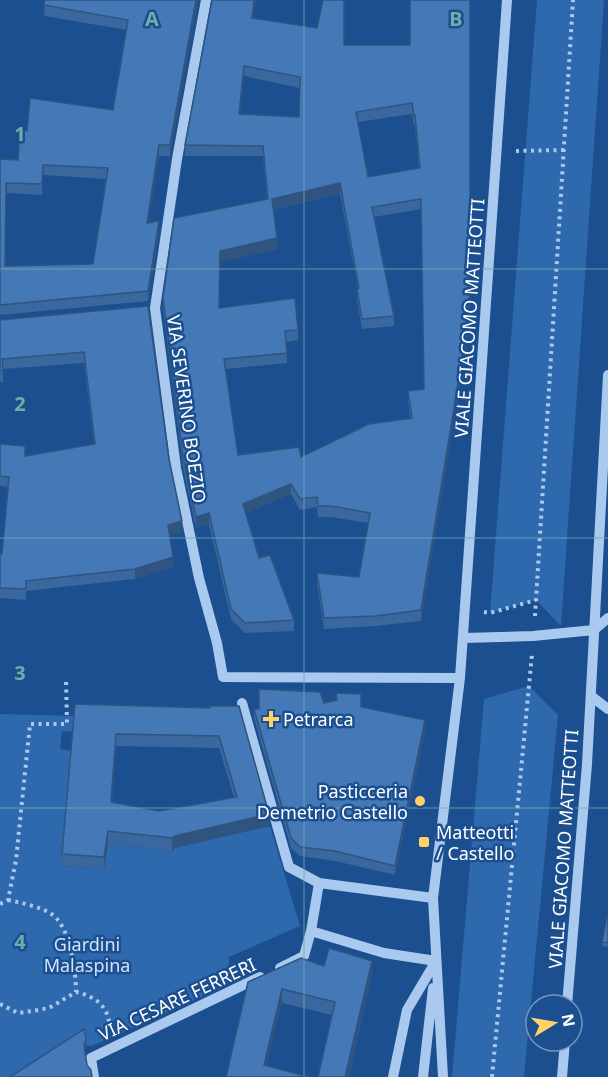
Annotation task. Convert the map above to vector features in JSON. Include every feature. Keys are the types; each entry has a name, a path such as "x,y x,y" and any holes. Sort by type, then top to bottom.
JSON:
{"street":[{"name":"VIA SEVERINO BOEZIO","path":"206,0 177,159 155,308 176,468 199,578 224,677 460,678"},
{"name":"VIALE GIACOMO MATTEOTTI","path":"443,1077 433,898 460,678 507,0"},
{"path":"143,309 155,308"},
{"name":"VIALE GIACOMO MATTEOTTI","path":"568,993 587,764 608,375"},
{"path":"463,638 533,636 594,630 608,618"},
{"path":"591,696 608,709"},
{"path":"242,703 289,867 319,883 433,898"},
{"name":"VIA CESARE FERRERI","path":"94,1077 91,1058 304,957 311,932 319,883"},
{"path":"311,932 384,954 436,961 407,1010 393,1077"},
{"name":"VIALE GIACOMO MATTEOTTI","path":"423,1077 436,961"},
{"path":"562,1077 564,1053"}],"path":[{"path":"492,1077 536,600 573,0"},
{"path":"497,152 564,150"},
{"path":"465,612 490,613 536,600"},
{"path":"8,900 16,860 30,724 67,724 66,679"},
{"path":"0,904 8,900 21,902 51,913 60,924 73,956 76,992"},
{"path":"0,1004 18,1013 49,1008 76,992 87,994 98,1000 106,1012 110,1023 110,1038 115,1046"}],"green space":[{"path":"537,0 604,0 561,626 536,600 490,613"},
{"path":"529,686 558,715 532,993 524,993 524,1053 526,1053 524,1077 452,1077 484,699"},
{"name":"Giardini Malaspina","path":"0,714 75,716 73,732 62,731 60,749 72,751 62,866 104,869 108,843 172,851 175,848 270,826 300,926 229,957 228,985 92,1046 84,1045 31,1077 0,1077"}],"building":[{"path":"45,0 196,0 170,145 159,145 147,223 159,221 148,291 0,305 0,159 18,160 20,130 27,131 30,98 113,110 128,20 44,5","holes":["43,165 108,168 93,264 5,266 6,183 42,184"]},
{"path":"212,0 254,0 252,18 317,28 323,0 344,0 344,45 410,45 410,0 470,0 468,322 421,610 376,616 324,618 317,573 359,577 370,513 318,506 317,497 300,499 291,484 243,504 259,558 270,555 294,620 245,623 231,609 209,513 196,517 183,456 163,298 174,218 268,199 263,146 185,145","holes":["244,66 300,77 299,117 239,114","412,103 420,168 368,177 356,112","340,183 359,288 357,290 362,319 394,316 372,207 421,199 424,389 408,391 412,418 369,424 301,457 299,447 238,455 224,359 287,353 285,331 298,330 295,298 219,308 220,251 277,238 272,199"]},
{"path":"148,306 169,459 182,521 168,525 173,557 135,569 26,581 26,589 0,588 0,554 2,554 9,477 0,476 0,444 25,446 25,456 95,444 84,352 2,359 3,371 0,371 0,320"},
{"path":"259,689 320,692 324,703 337,700 336,693 361,694 361,707 425,720 395,866 335,851 300,847 291,838 254,709 259,709"},
{"path":"75,704 210,708 210,706 239,706 269,814 172,838 108,831 104,857 62,854","holes":["116,734 219,736 237,797 159,811 111,802"]},
{"path":"608,916 608,943 602,942"},
{"path":"329,948 372,961 345,1077 318,1077 335,1002 282,989 264,1065 308,1077 226,1077 248,982 301,958 324,966"},
{"path":"84,1029 87,1065 92,1077 10,1077"}],"place":[{"name":"Petrarca","path":"271,719"},
{"name":"Pasticceria Demetrio Castello","path":"420,801"},
{"name":"Matteotti / Castello","path":"424,842"}]}
